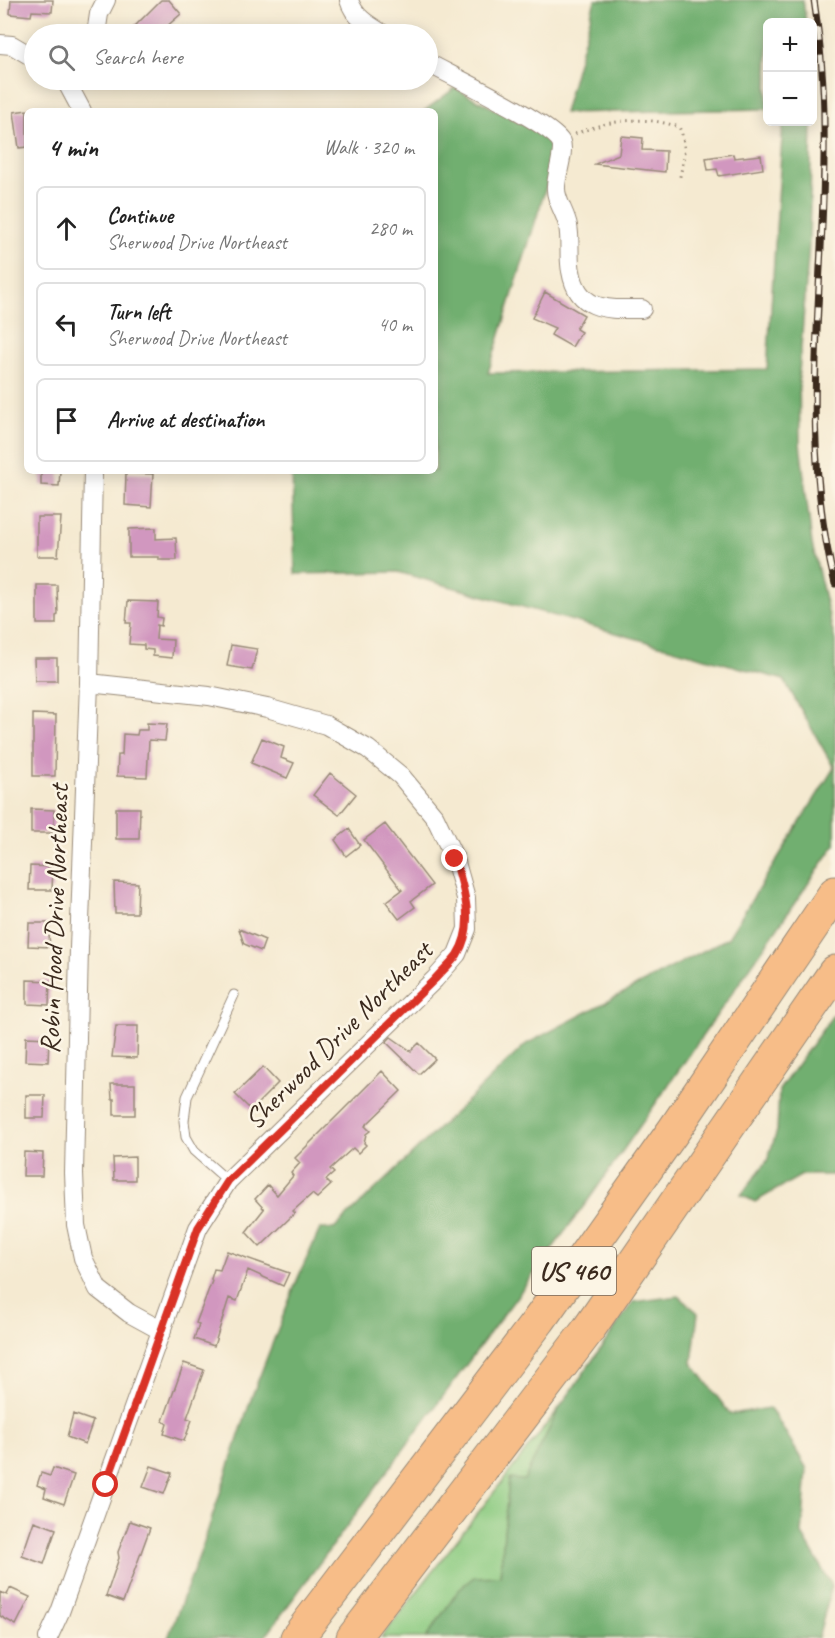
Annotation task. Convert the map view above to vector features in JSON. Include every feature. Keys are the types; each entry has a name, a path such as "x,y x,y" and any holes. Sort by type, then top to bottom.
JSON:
{"highway":[{"name":"US 460","path":"297,1638 538,1320 674,1130 835,893"},
{"name":"US 460","path":"353,1638 588,1330 835,972"}],"street":[{"path":"98,24 99,14 106,0"},
{"path":"348,0 353,11 368,24"},
{"path":"0,44 12,45 24,52"},
{"path":"438,68 500,101 548,130 560,140 562,148 555,192 568,224 574,284 581,296 602,308 642,309"},
{"path":"72,90 80,108"},
{"name":"Robin Hood Drive Northeast","path":"93,474 89,683 78,948 74,1173 76,1225 83,1258 98,1289 129,1313 162,1330"},
{"name":"Sherwood Drive Northeast","path":"48,1638 64,1602 198,1228 228,1181 435,979 457,954 467,929 466,898 455,859 435,817 401,776 368,749 326,725 267,708 221,698 157,689 89,683"}],"lane":[{"path":"228,1181 195,1150 186,1137 184,1121 187,1097 234,995"}],"path":[{"path":"560,140 612,122 642,119 679,127 684,137 685,149 680,181"}],"green space":[{"path":"595,0 803,0 805,18 763,18 763,109 564,113"},
{"path":"455,88 549,138 557,152 488,373 767,369 783,126 812,126 809,244 799,373 800,443 812,544 835,641 835,845 592,1195 264,1638 168,1638 202,1548 252,1396 297,1280 320,1229 334,1229 526,1044 728,938 834,768 784,680 398,572 295,574 292,474 438,474 438,108 428,108"},
{"path":"835,1012 835,1175 802,1175 755,1202 741,1195 767,1161 777,1131 779,1090"},
{"path":"679,1296 698,1313 692,1363 730,1414 769,1408 807,1469 802,1534 832,1586 818,1638 426,1638 460,1588 474,1577 500,1576 509,1479 524,1480 560,1407 633,1302"},
{"path":"560,1407 524,1481 509,1480 500,1577 475,1577 461,1588 426,1638 381,1638"}],"building":[{"path":"11,0 53,0 52,12 32,11 31,16 10,14"},
{"path":"161,0 169,0 181,14 170,24 137,24"},
{"path":"24,110 24,147 19,148 14,112"},
{"path":"621,136 643,138 642,150 666,151 665,172 595,164 619,154"},
{"path":"733,154 734,158 761,155 763,169 719,176 717,169 708,170 706,158"},
{"path":"545,292 584,315 576,329 581,332 572,347 551,335 555,328 532,318"},
{"path":"41,474 60,474 59,486 41,485"},
{"path":"126,474 153,474 151,507 125,505"},
{"path":"37,517 61,517 58,556 37,556"},
{"path":"156,528 156,539 176,538 177,560 159,560 159,557 129,557 129,529"},
{"path":"37,585 57,585 56,624 37,624"},
{"path":"128,601 158,602 157,617 162,618 161,626 157,625 156,639 173,640 172,658 153,656 153,650 144,649 144,645 129,644 131,623 126,623"},
{"path":"231,645 257,649 252,670 227,666"},
{"path":"34,658 57,658 57,681 35,681"},
{"path":"33,714 56,715 55,776 33,776"},
{"path":"147,723 167,724 165,741 149,740 147,777 117,776 118,755 122,755 123,734 137,735 138,730 147,730"},
{"path":"262,738 284,747 281,758 294,763 287,778 251,763"},
{"path":"330,773 356,794 339,815 313,795"},
{"path":"116,808 140,808 139,839 116,839"},
{"path":"31,809 54,810 54,833 31,833"},
{"path":"385,824 432,885 411,901 415,907 399,919 386,902 402,890 364,840"},
{"path":"349,829 360,845 346,856 335,840"},
{"path":"30,866 53,867 52,890 29,890"},
{"path":"114,882 138,883 137,913 115,913"},
{"path":"29,923 48,923 50,947 28,946"},
{"path":"239,929 265,940 261,951 244,944"},
{"path":"27,980 50,981 49,1005 27,1004"},
{"path":"116,1026 138,1026 137,1058 112,1057"},
{"path":"26,1037 49,1038 48,1062 25,1061"},
{"path":"391,1037 411,1051 419,1043 435,1059 419,1074 386,1042"},
{"path":"263,1067 278,1083 251,1110 235,1094"},
{"path":"382,1071 401,1091 365,1126 370,1131 366,1134 364,1143 366,1145 358,1153 353,1148 330,1169 334,1173 326,1180 331,1185 317,1198 312,1194 260,1247 246,1232 264,1209 255,1199 268,1185 277,1195 293,1176 291,1173 300,1163 295,1158"},
{"path":"111,1084 135,1084 135,1115 114,1115"},
{"path":"26,1095 45,1095 44,1118 26,1118"},
{"path":"24,1152 43,1153 42,1176 23,1176"},
{"path":"135,1157 135,1180 114,1180 113,1158"},
{"path":"227,1251 289,1273 283,1286 248,1270 237,1301 229,1298 214,1346 194,1339 199,1324 196,1323 212,1281 214,1269 220,1270"},
{"path":"184,1363 204,1370 187,1418 192,1420 184,1441 164,1434 167,1424 163,1421"},
{"path":"73,1414 93,1421 85,1444 67,1437"},
{"path":"151,1466 172,1473 164,1494 143,1487"},
{"path":"53,1468 74,1475 64,1504 44,1497 46,1489 37,1485 41,1473 50,1476"},
{"path":"34,1521 56,1529 44,1564 22,1556"},
{"path":"130,1521 150,1528 123,1602 106,1596 119,1558 118,1552"},
{"path":"10,1588 30,1597 16,1625 0,1616 0,1592 7,1595"}],"railway":[{"path":"814,0 821,61 824,122 824,181 816,353 817,467 823,525 835,584"}],"route":[{"path":"106,1485 198,1228 228,1181 435,979 457,954 467,929 466,898 455,859"}]}
